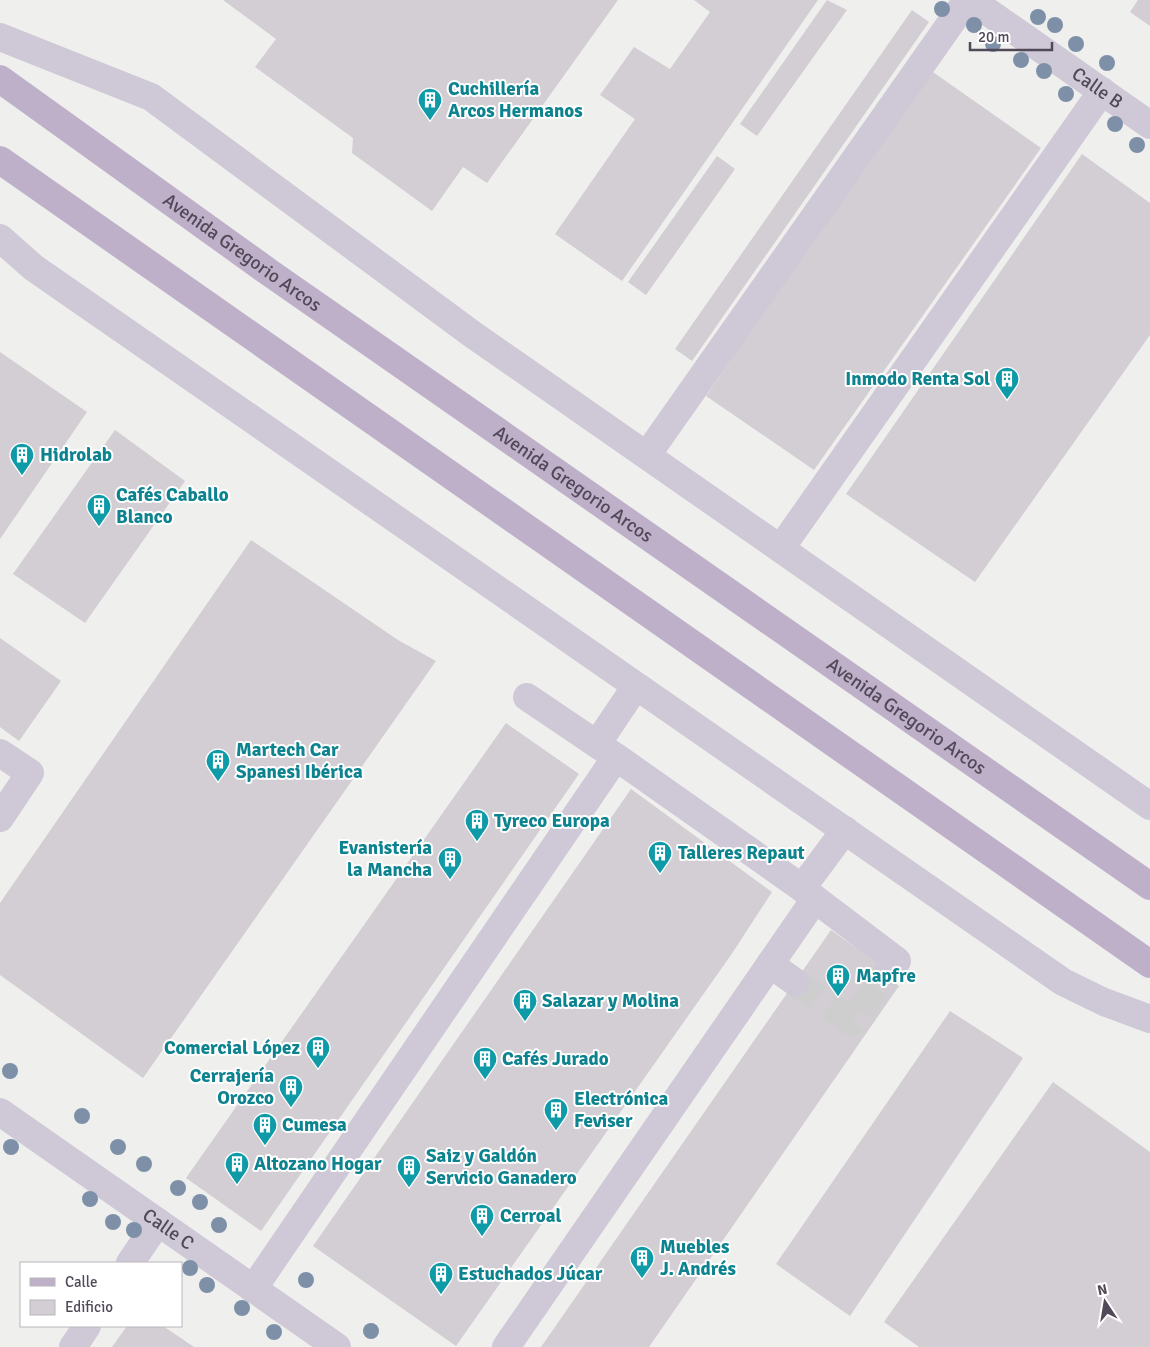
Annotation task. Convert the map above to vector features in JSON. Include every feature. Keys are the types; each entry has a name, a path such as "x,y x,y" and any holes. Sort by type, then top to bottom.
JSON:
{"main road":[{"name":"Avenida Gregorio Arcos","path":"0,79 278,278 1150,886"},
{"path":"0,160 1150,964"}],"street":[{"name":"Calle B","path":"969,0 1150,125"},
{"path":"647,455 969,0"},
{"path":"0,38 152,98 472,334 1150,806"},
{"path":"781,548 1102,92"},
{"path":"0,238 34,268 1063,982 1104,1002 1150,1019"},
{"path":"253,1289 606,751 636,686"},
{"path":"528,697 809,894 897,961 889,971"},
{"path":"0,753 30,774 0,818"},
{"path":"506,1347 770,964 845,830"},
{"path":"770,964 795,982"},
{"name":"Calle C","path":"0,1112 336,1347"},
{"path":"131,1262 158,1222"},
{"path":"73,1347 86,1327"}],"building":[{"name":"Cuchillería Arcos Hermanos","path":"223,0 618,0 487,183 463,167 432,211 352,153 353,138 255,67 276,39"},
{"name":"Cuchillería Arcos Hermanos","path":"694,0 818,0 622,281 555,234 635,119 600,95 634,47 670,69 710,12"},
{"path":"827,0 847,10 757,136 740,124"},
{"path":"1138,0 1150,0 1150,26 1130,12"},
{"path":"912,10 929,22 692,361 675,349"},
{"path":"930,70 1041,148 814,470 706,396"},
{"name":"Inmodo Renta Sol","path":"1082,154 1150,203 1150,335 975,582 846,494"},
{"path":"717,156 735,169 646,295 628,282"},
{"name":"Hidrolab","path":"0,352 87,412 0,539"},
{"name":"Cafés Caballo Blanco","path":"115,430 185,481 85,623 13,574"},
{"name":"Martech Car Spanesi Ibérica","path":"251,540 398,640 436,661 143,1078 0,975 0,903"},
{"path":"0,638 61,681 19,741 0,727"},
{"path":"506,723 579,774 261,1231 186,1178"},
{"path":"631,789 772,892 733,952 456,1346 313,1246"},
{"path":"831,930 889,971 886,977 899,986 649,1347 541,1347"},
{"path":"950,1011 1023,1058 850,1316 776,1264"},
{"path":"1053,1082 1150,1152 1150,1347 919,1347 884,1322"},
{"path":"126,1327 164,1327 194,1347 112,1347"}],"tunnel":[{"path":"795,982 852,1022 889,971"}],"place":[{"name":"Cuchillería Arcos Hermanos","path":"430,121"},
{"name":"Inmodo Renta Sol","path":"1007,400"},
{"name":"Hidrolab","path":"22,476"},
{"name":"Cafés Caballo Blanco","path":"99,527"},
{"name":"Martech Car Spanesi Ibérica","path":"218,782"},
{"name":"Tyreco Europa","path":"477,842"},
{"name":"Talleres Repaut","path":"660,874"},
{"name":"Evanistería la Mancha","path":"450,880"},
{"name":"Mapfre","path":"838,997"},
{"name":"Salazar y Molina","path":"525,1022"},
{"name":"Comercial López","path":"318,1069"},
{"name":"Cafés Jurado","path":"485,1080"},
{"name":"Cerrajería Orozco","path":"291,1108"},
{"name":"Electrónica Feviser","path":"556,1131"},
{"name":"Cumesa","path":"265,1146"},
{"name":"Altozano Hogar","path":"237,1185"},
{"name":"Saiz y Galdón Servicio Ganadero","path":"409,1188"},
{"name":"Cerroal","path":"482,1237"},
{"name":"Muebles J. Andrés","path":"642,1279"},
{"name":"Estuchados Júcar","path":"441,1295"}]}
